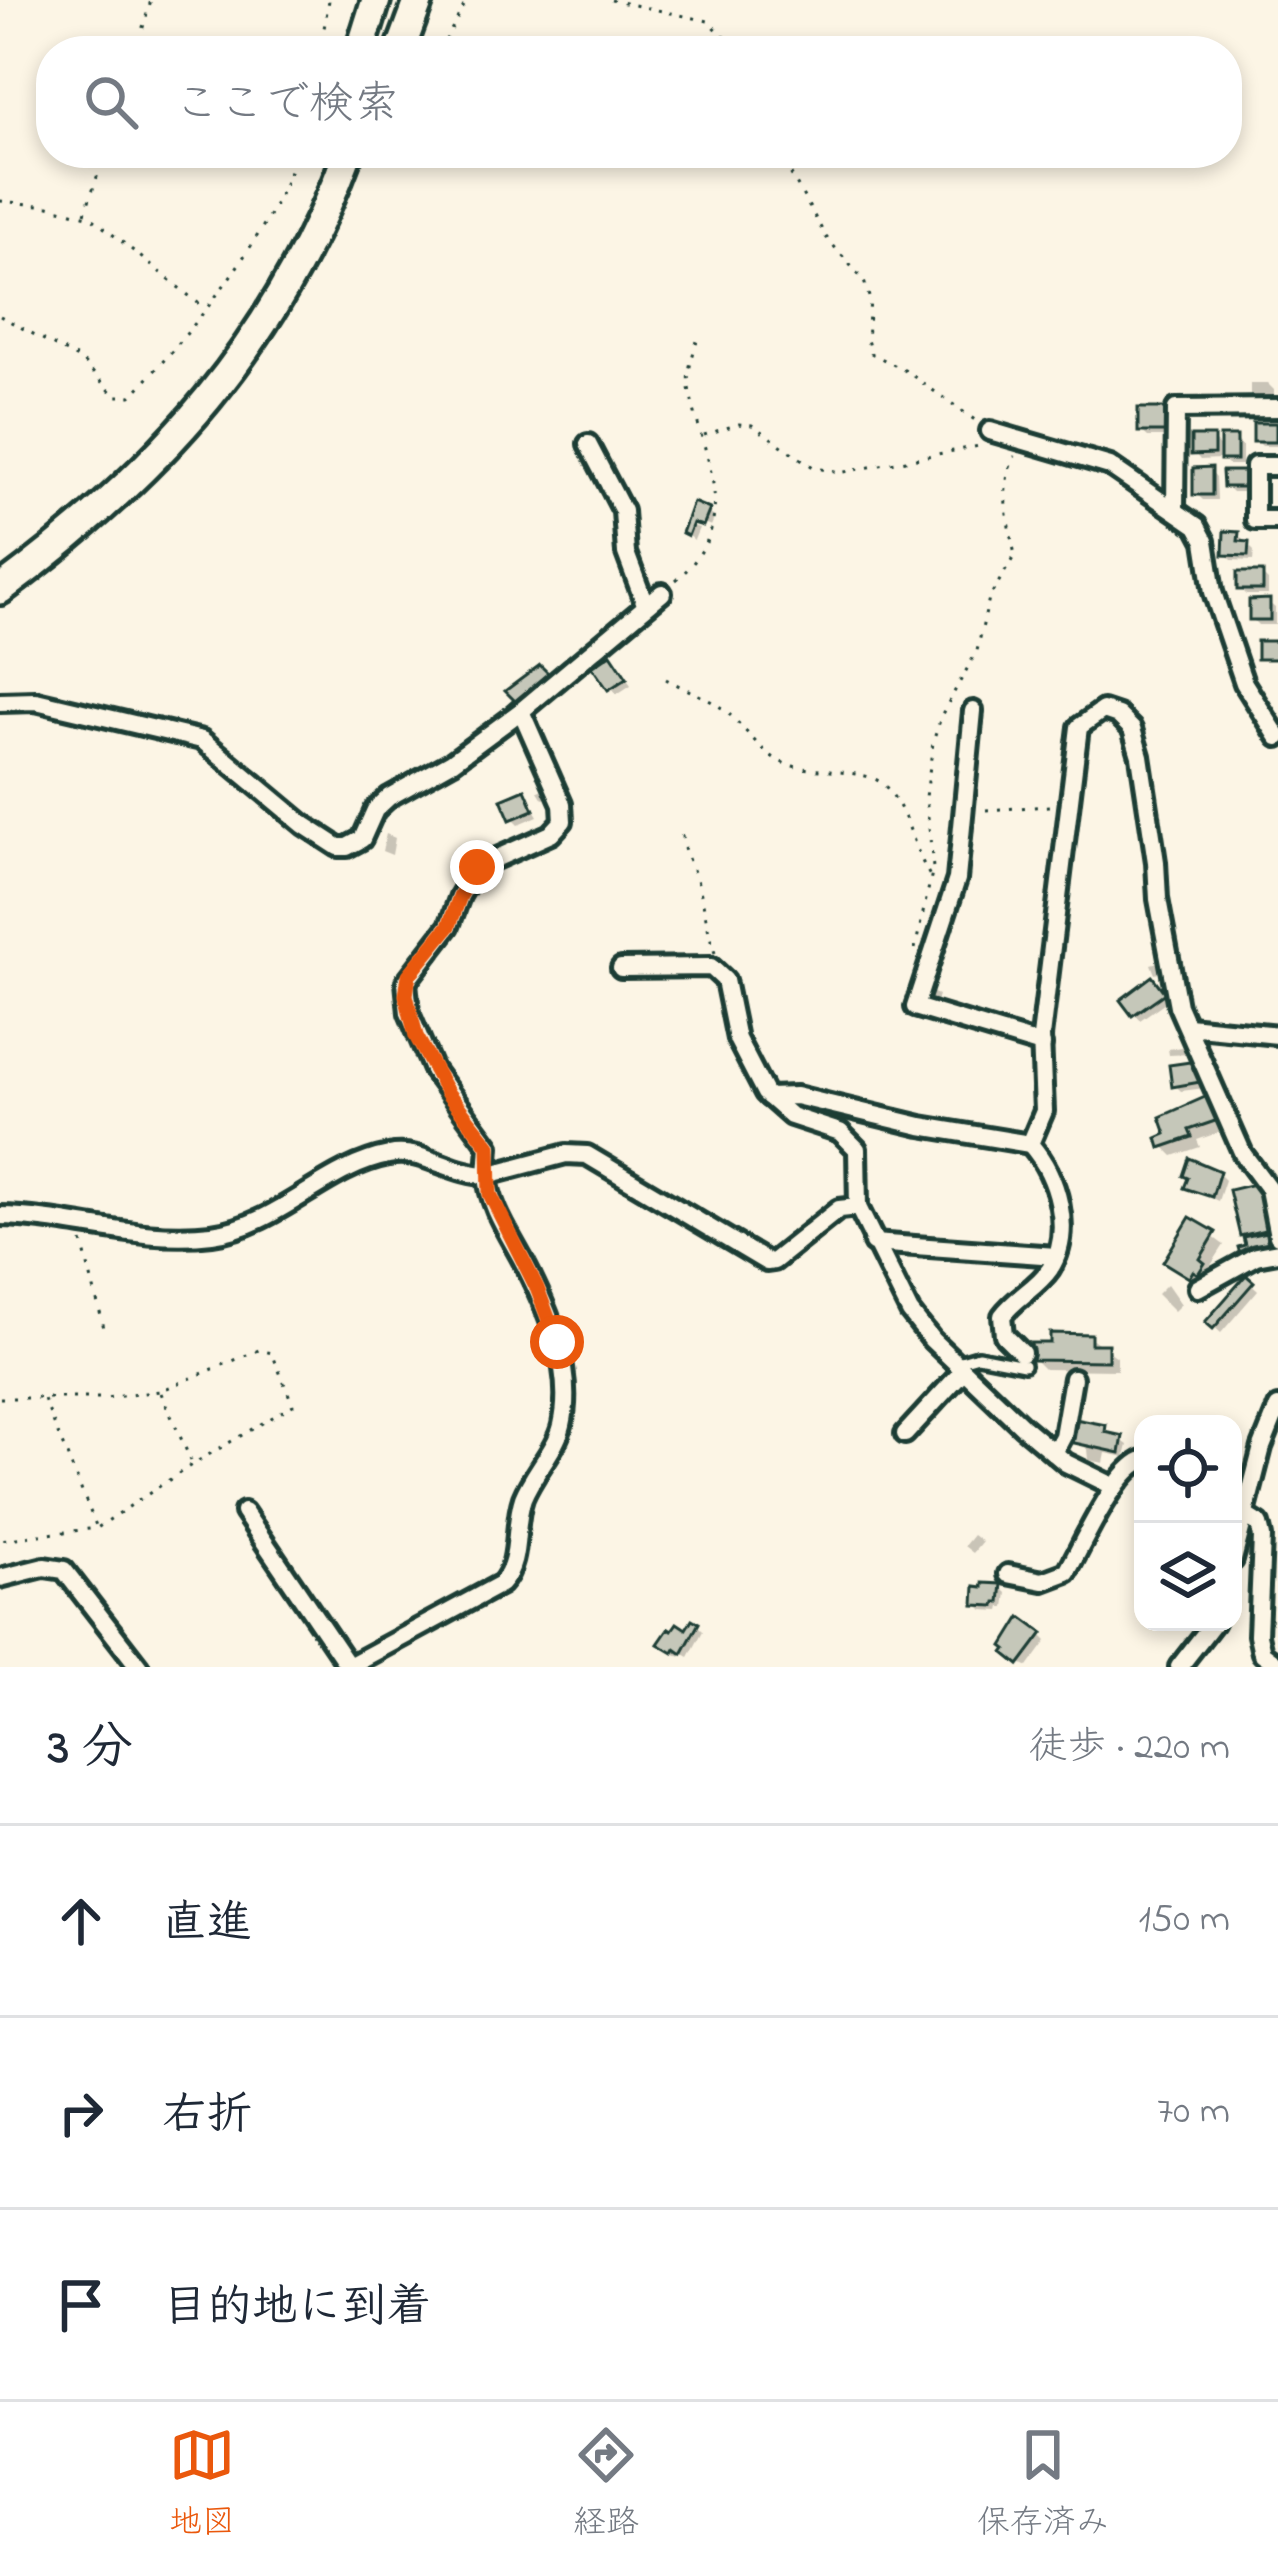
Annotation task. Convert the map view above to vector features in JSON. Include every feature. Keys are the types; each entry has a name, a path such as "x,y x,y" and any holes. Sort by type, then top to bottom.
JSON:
{"highway":[{"path":"365,36 376,0"},
{"path":"392,36 405,0"},
{"path":"406,36 419,0"},
{"path":"310,241 327,168"},
{"path":"0,590 100,513 177,436 261,328 345,168"}],"street":[{"path":"1174,509 1177,409 1278,408"},
{"path":"990,431 1111,466 1203,535 1213,592 1244,683 1278,737"},
{"path":"588,445 623,512 626,553 645,604"},
{"path":"1278,466 1256,466 1256,520 1278,520"},
{"path":"0,703 36,701 202,740 304,825 338,847 356,845 375,810 389,796 452,762 521,711 662,593"},
{"path":"1030,1144 1044,1111 1042,1045 1079,727 1103,710 1118,715 1132,729 1140,756 1168,965 1188,1026 1243,1154 1269,1189 1278,1236"},
{"path":"244,1512 348,1667 501,1584 512,1573 522,1501 561,1431 565,1409 557,1342 537,1288 490,1194 489,1146 433,1070 409,1013 406,982 449,926 477,867 551,834 563,821 562,804 521,711"},
{"path":"973,711 957,879 915,1007 1042,1045"},
{"path":"621,968 719,970 737,1039 770,1096 791,1115 840,1132 857,1149 858,1207 910,1312 958,1367 1054,1453 1115,1487"},
{"path":"1188,1026 1278,1035"},
{"path":"770,1096 796,1096 921,1126 1030,1144 1048,1172 1064,1228 1056,1256 1040,1280 1002,1316 1004,1335 1023,1359"},
{"path":"0,1216 166,1238 217,1234 274,1215 370,1160 399,1153 462,1173 487,1174 566,1154 587,1155 767,1262 839,1210 858,1207"},
{"path":"873,1243 1056,1256"},
{"path":"1198,1288 1256,1256 1278,1252"},
{"path":"905,1435 958,1367"},
{"path":"1054,1453 1064,1436 1073,1378"},
{"path":"1242,1501 1278,1407"},
{"path":"1008,1574 1043,1581 1067,1572 1115,1487 1134,1464"},
{"path":"1242,1513 1259,1524 1269,1603 1258,1636 1262,1653 1278,1665"},
{"path":"0,1578 44,1567 64,1570 139,1667"},
{"path":"1179,1667 1207,1631"}],"lane":[{"path":"958,1367 979,1356 1023,1359"}],"path":[{"path":"140,36 151,0"},
{"path":"322,36 328,0"},
{"path":"448,36 467,0"},
{"path":"611,0 708,21 724,36"},
{"path":"84,214 100,168"},
{"path":"0,316 62,347 123,399 148,379 204,308 274,204 292,168"},
{"path":"787,168 826,237 864,281 870,299 867,340 871,353 906,371 990,431"},
{"path":"0,201 84,214 204,308"},
{"path":"662,593 693,566 714,521 717,498 689,389 697,341"},
{"path":"704,435 739,424 752,425 813,467 839,473 1009,438"},
{"path":"666,680 722,708 780,762 810,771 863,774 884,785 931,878"},
{"path":"986,810 1070,806"},
{"path":"682,835 719,970"},
{"path":"78,1225 104,1328"},
{"path":"0,1398 160,1391 259,1350 272,1353 293,1405 97,1528 0,1540"},
{"path":"160,1391 193,1464"},
{"path":"43,1399 97,1528"}],"building":[{"path":"1138,408 1166,408 1166,432 1138,432"},
{"path":"1253,423 1276,423 1276,442 1253,442"},
{"path":"1191,436 1214,436 1214,454 1191,455"},
{"path":"1220,436 1237,436 1237,460 1220,460"},
{"path":"1212,467 1212,495 1193,495 1193,468"},
{"path":"1222,471 1249,471 1249,487 1223,487"},
{"path":"693,502 710,509 703,526 693,523 688,536 682,533"},
{"path":"1224,531 1239,532 1238,541 1249,542 1248,556 1223,555"},
{"path":"1237,572 1263,572 1263,590 1237,590"},
{"path":"1270,599 1270,620 1249,620 1249,600"},
{"path":"1257,641 1278,641 1278,659 1257,659"},
{"path":"611,654 627,678 608,690 592,667"},
{"path":"540,665 551,676 509,713 505,708 514,700 505,691"},
{"path":"525,789 534,810 510,820 501,799"},
{"path":"1152,976 1165,993 1132,1016 1120,1000"},
{"path":"1197,1061 1200,1082 1172,1087 1169,1065"},
{"path":"1212,1094 1221,1119 1189,1130 1192,1137 1160,1148 1157,1138 1166,1134 1160,1117"},
{"path":"1189,1158 1220,1171 1212,1197 1184,1188"},
{"path":"1258,1183 1269,1229 1240,1236 1229,1190"},
{"path":"1190,1217 1216,1232 1200,1259 1205,1263 1189,1278 1163,1262"},
{"path":"1266,1232 1270,1247 1240,1254 1243,1237"},
{"path":"1246,1275 1254,1282 1213,1329 1205,1322"},
{"path":"1050,1333 1091,1334 1091,1344 1108,1344 1108,1361 1031,1360 1031,1343 1050,1343"},
{"path":"1075,1419 1106,1425 1105,1432 1123,1436 1120,1453 1070,1442"},
{"path":"983,1583 1002,1584 995,1606 974,1605 975,1586 983,1587"},
{"path":"1021,1617 1043,1633 1019,1665 1004,1653 1003,1646"},
{"path":"692,1619 699,1623 682,1654 658,1644 669,1628 677,1623 686,1629"}],"route":[{"path":"477,867 449,926 409,975 409,1013 433,1070 486,1139 490,1194 537,1288 557,1342"}]}
